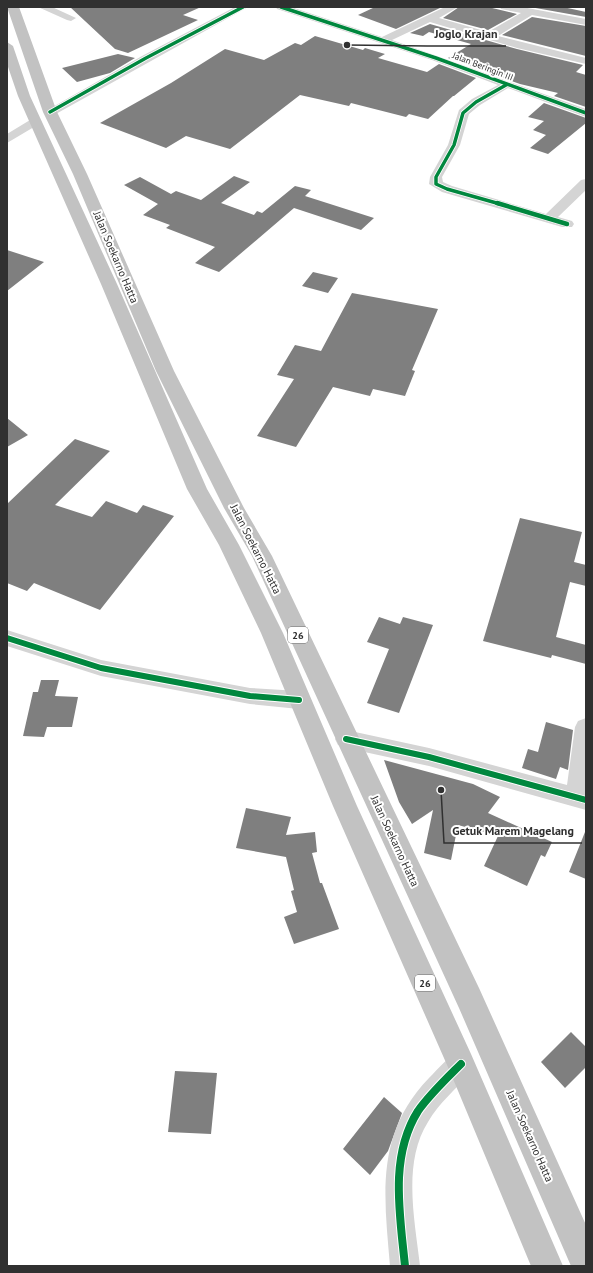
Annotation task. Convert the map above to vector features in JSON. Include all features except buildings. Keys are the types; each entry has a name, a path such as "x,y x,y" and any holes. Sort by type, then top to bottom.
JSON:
{"highway":[{"name":"Jalan Soekarno Hatta","path":"13,7 32,64 43,116 109,284 197,489 229,545 272,633 299,700 461,1064 547,1266"},
{"name":"Jalan Soekarno Hatta","path":"7,46 17,77 80,174 166,371 249,535 262,556 468,998 586,1262"},
{"path":"229,545 249,535"}],"street":[{"path":"43,7 71,18"},
{"path":"7,139 43,116 146,58 243,7"},
{"name":"Jalan Beringin III","path":"281,7 384,40 586,114"},
{"path":"384,40 453,7"},
{"path":"505,7 586,22"},
{"path":"565,18 575,7"},
{"path":"488,37 530,12"},
{"path":"429,18 488,37 586,61"},
{"path":"506,85 476,102 463,113 454,145 436,178 436,184 447,189 567,224"},
{"path":"550,218 586,183"},
{"path":"7,638 101,668 250,696 299,700"},
{"path":"346,739 429,757 582,799 586,727"},
{"path":"405,1266 398,1178 400,1156 415,1115 461,1064"}],"cycle path":[{"path":"50,112 146,58 243,7"},
{"path":"281,7 436,58 586,113"},
{"path":"506,85 476,102 463,113 454,145 436,177 436,184 447,189 567,224"},
{"path":"7,638 101,668 250,696 299,700"},
{"path":"346,739 429,757 586,800"},
{"path":"405,1266 399,1190 399,1171 402,1152 407,1134 419,1111 461,1064"}],"place":[{"name":"Joglo Krajan","path":"347,45"},
{"name":"Getuk Marem Magelang","path":"441,790"}]}
